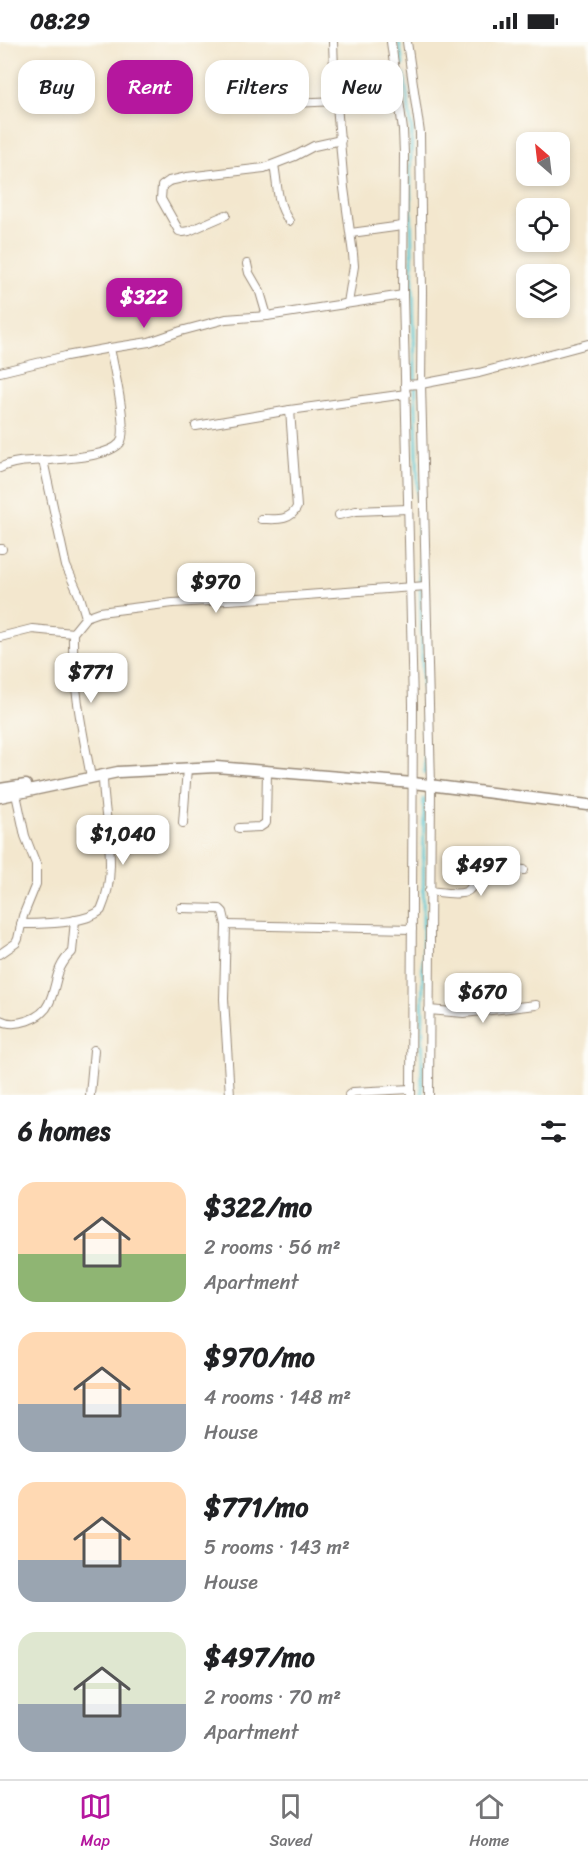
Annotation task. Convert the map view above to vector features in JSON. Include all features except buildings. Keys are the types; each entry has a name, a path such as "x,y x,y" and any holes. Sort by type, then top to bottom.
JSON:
{"street":[{"path":"333,42 334,60"},
{"path":"391,42 393,60"},
{"path":"349,1095 353,1092 411,1092 413,704 418,587 408,509 412,386 422,292 420,133 407,42"},
{"path":"338,114 344,188 354,266 348,303"},
{"path":"401,114 405,153 402,226 403,295 412,386 418,587 431,785 427,1033 429,1095"},
{"path":"405,153 420,133"},
{"path":"226,215 189,231 179,231 161,199 162,186 178,179 254,170 274,165 315,146 341,140"},
{"path":"274,165 279,189 278,200 289,221"},
{"path":"351,233 402,226"},
{"path":"247,264 249,273 260,292 267,316"},
{"path":"0,372 66,356 149,342 226,319 267,316 403,295"},
{"path":"196,426 479,373 588,344"},
{"path":"0,468 5,465 43,460 85,457 119,444 123,437 123,417 110,348"},
{"path":"261,519 286,518 291,516 297,507 290,410"},
{"path":"43,460 66,566 86,617"},
{"path":"339,515 356,511 408,509"},
{"path":"88,778 73,650 73,633 86,617 100,612 173,603 418,587"},
{"path":"0,637 32,629 73,633"},
{"path":"0,797 103,775 216,767 413,783 588,805"},
{"path":"183,823 187,768"},
{"path":"239,828 260,827 266,823 267,771"},
{"path":"21,924 75,920 101,910 110,877 103,775"},
{"path":"0,789 88,778"},
{"path":"0,954 16,943 36,884 36,864 25,836 16,794"},
{"path":"429,891 460,894 466,892 472,888 474,882 471,869 475,865 524,870"},
{"path":"181,908 220,909 223,912 226,925 224,999 230,1095"},
{"path":"0,1020 12,1025 21,1024 48,1006 58,971 63,961 72,952 75,920"},
{"path":"226,925 412,929"},
{"path":"429,1010 464,1012 536,1005"},
{"path":"412,1033 427,1033"},
{"path":"90,1095 94,1050"}],"waterway":[{"path":"399,42 402,60"},
{"path":"404,74 412,131 410,173 425,773"},
{"path":"422,1095 424,799"}]}
